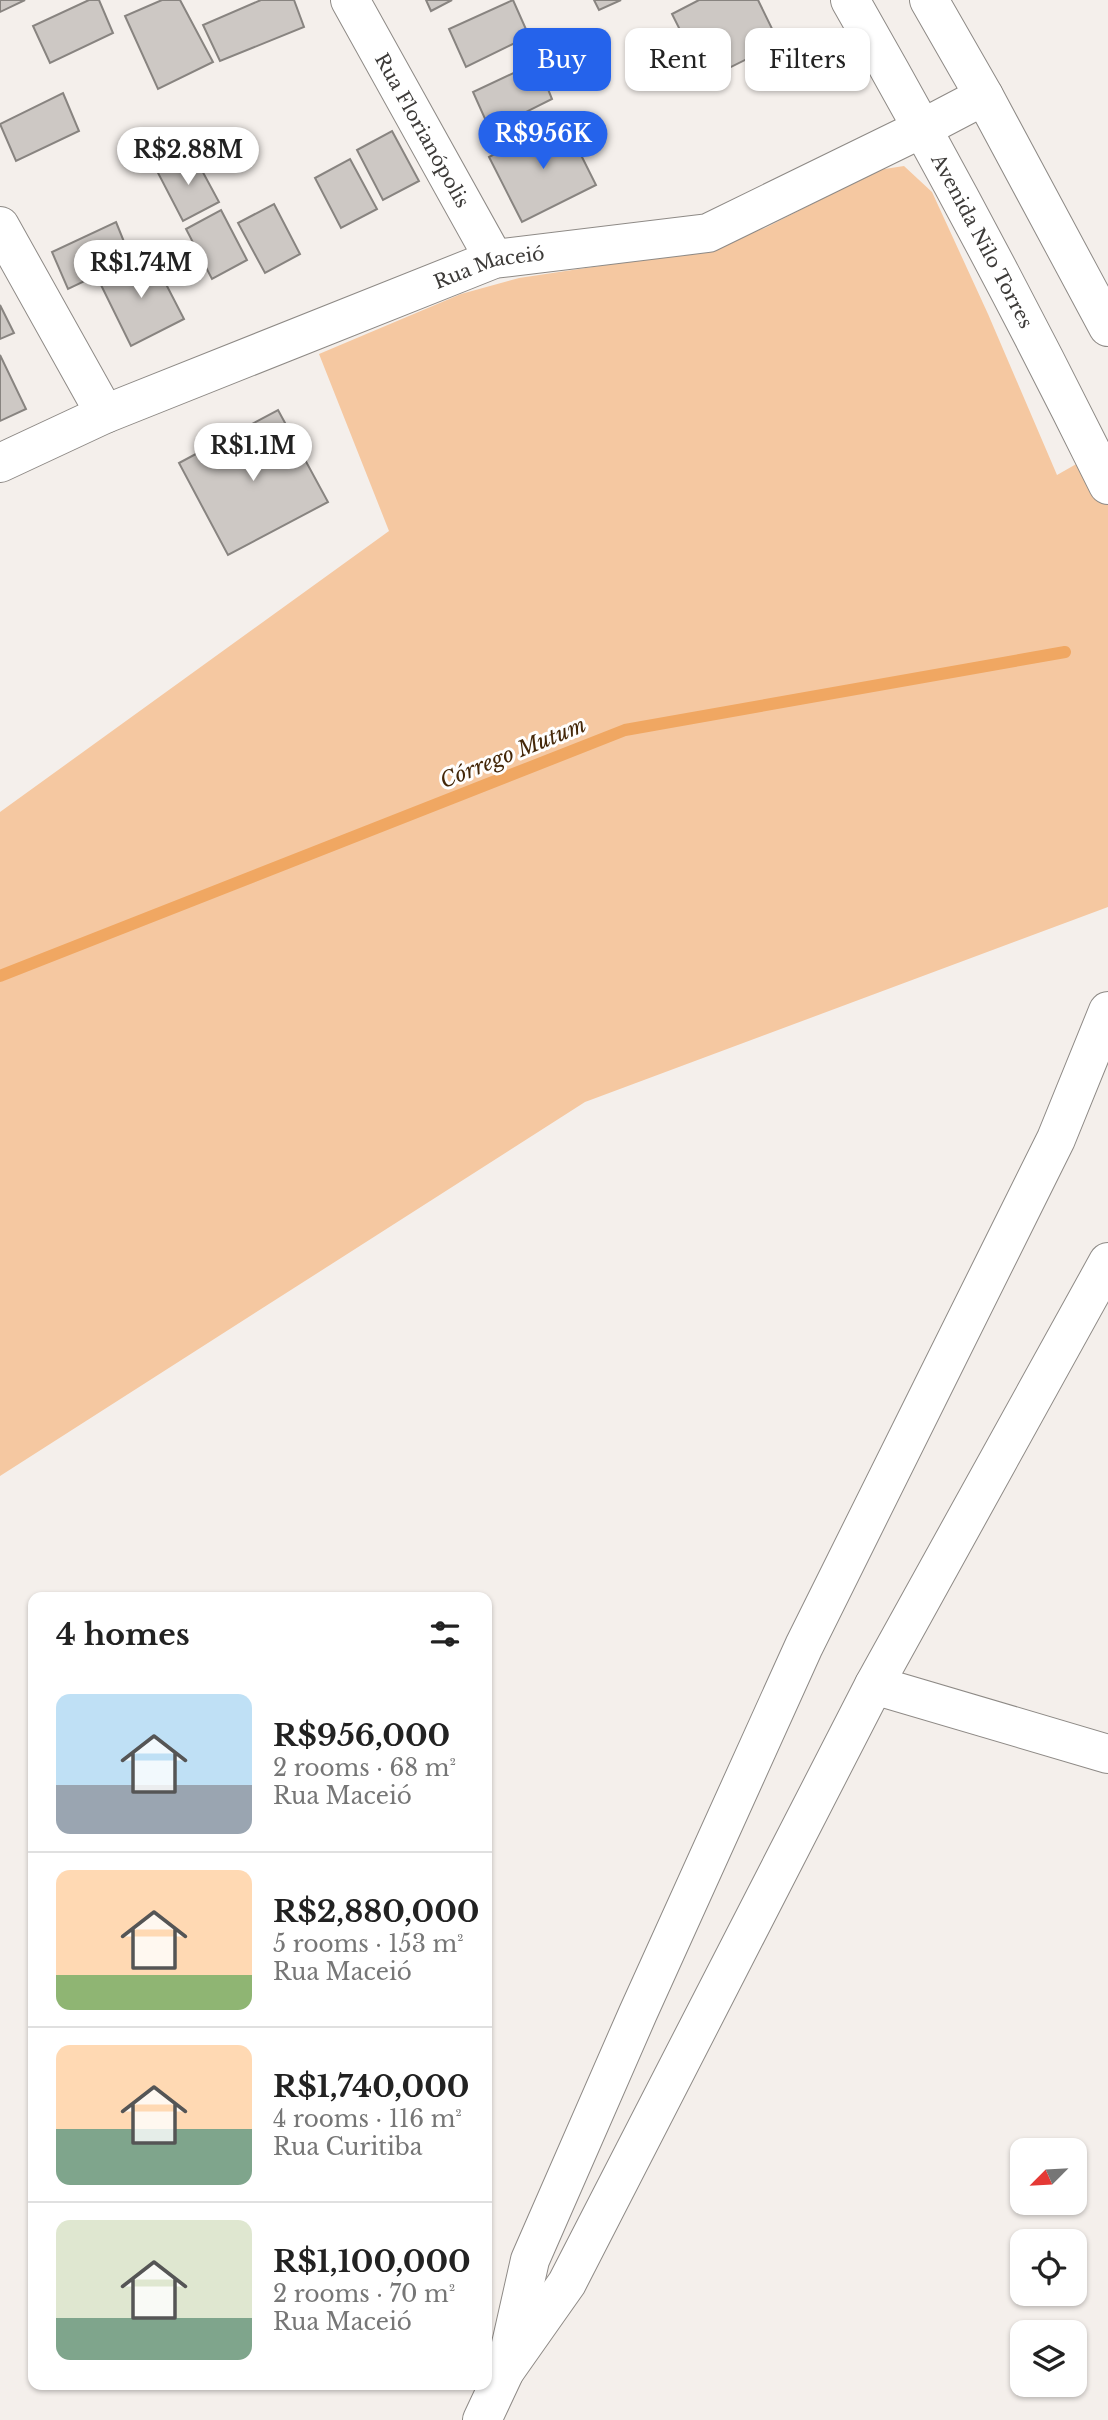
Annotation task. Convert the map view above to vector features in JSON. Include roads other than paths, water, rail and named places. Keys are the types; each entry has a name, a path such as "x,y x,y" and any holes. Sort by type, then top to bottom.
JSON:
{"main road":[{"name":"Rua Florianópolis","path":"350,0 494,259"},
{"name":"Avenida Nilo Torres","path":"850,0 923,128 1052,372 1108,485"},
{"path":"929,0 984,96 1108,327"},
{"name":"Rua Maceió","path":"0,463 104,414 494,259 708,233 984,96"},
{"path":"0,226 104,414"},
{"path":"505,2371 530,2260 638,2013 804,1646 1056,1139 1108,1011"},
{"path":"482,2420 505,2371 567,2283 874,1685 1108,1262"},
{"path":"874,1685 1108,1754"}],"waterway":[{"name":"Córrego Mutum","path":"0,976 625,730 1065,652"}]}
